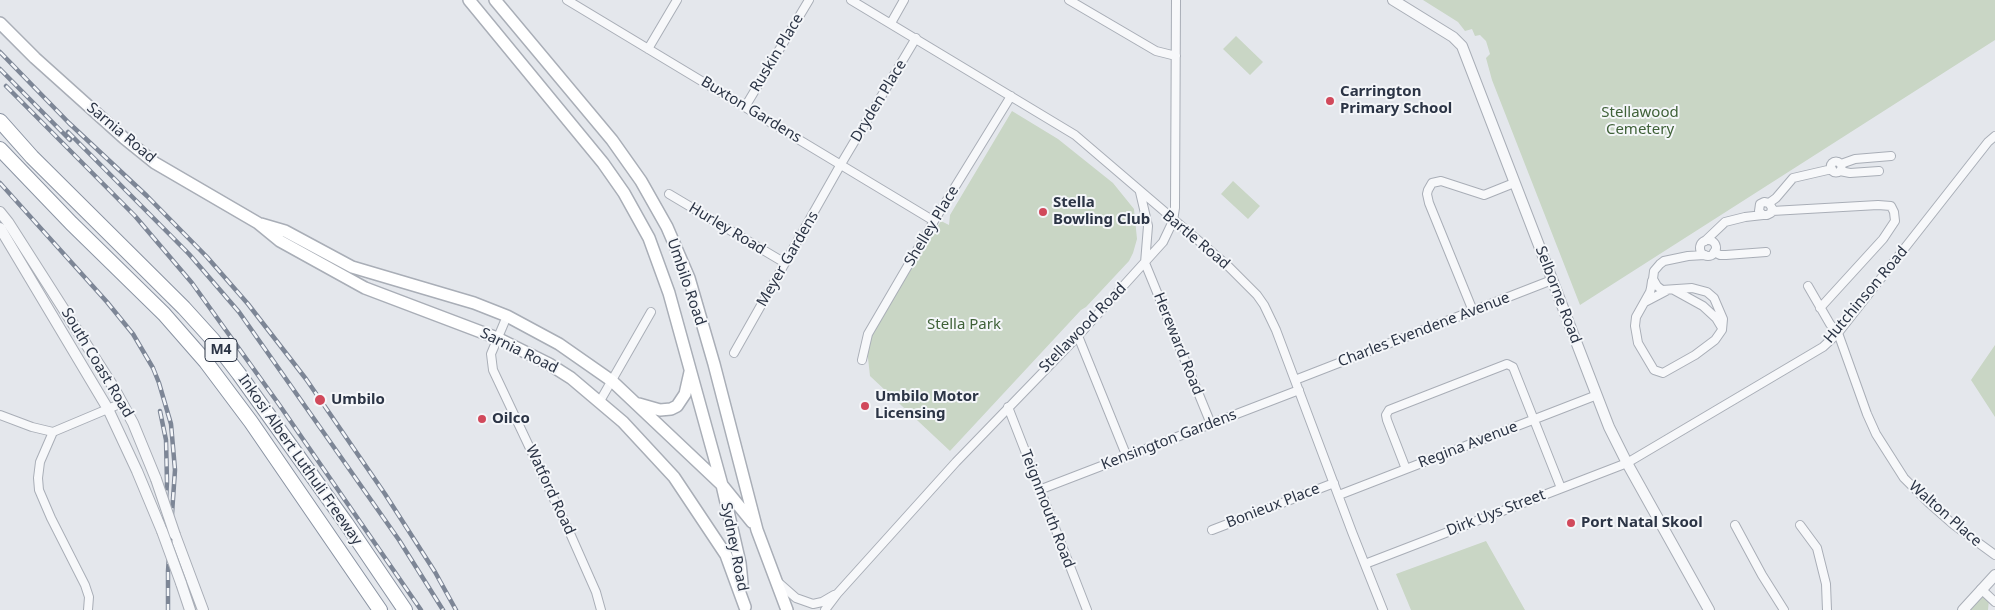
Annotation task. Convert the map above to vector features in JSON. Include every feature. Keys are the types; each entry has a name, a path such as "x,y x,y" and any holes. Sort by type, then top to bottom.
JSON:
{"highway":[{"name":"Inkosi Albert Luthuli Freeway","path":"0,121 32,157 184,308 213,340 346,523 405,610"},
{"name":"Inkosi Albert Luthuli Freeway","path":"0,150 70,223 164,314 206,362 252,422 380,610"}],"main road":[{"name":"Umbilo Road","path":"469,0 580,133 624,193 649,238 662,271 722,485"},
{"name":"Umbilo Road","path":"494,0 612,140 641,181 666,227 688,278 714,364 757,530 787,610"},
{"name":"Sarnia Road","path":"0,23 35,58 124,138 155,162 258,223 280,241 365,288 497,338 549,364 571,378 600,401 654,454 684,491 726,554 745,609"},
{"name":"Sarnia Road","path":"258,223 285,231 352,267 461,299 507,316 559,344 612,381 722,485 757,530"},
{"path":"635,403 660,410 672,409 685,394 691,370"},
{"name":"Sydney Road","path":"722,485 740,563 745,609"}],"street":[{"name":"Buxton Gardens","path":"568,0 934,221"},
{"path":"648,49 677,0"},
{"name":"Ruskin Place","path":"745,107 809,0"},
{"name":"Bartle Road","path":"851,0 1075,135 1173,221 1227,265 1257,295 1276,330 1384,610"},
{"path":"891,23 904,0"},
{"path":"1069,0 1156,51 1176,56"},
{"name":"Stellawood Road","path":"825,610 837,594 1008,407 1078,336 1163,242 1173,221 1175,208 1176,0"},
{"name":"Selborne Road","path":"1394,0 1460,42 1609,427 1709,610"},
{"name":"Dryden Place","path":"841,164 916,38"},
{"name":"Shelley Place","path":"862,360 868,334 934,221 1011,96"},
{"name":"Hutchinson Road","path":"1627,463 1823,347 1838,333 1988,142 1995,136"},
{"path":"1688,256 1725,222 1745,217 1767,215 1768,207 1793,178 1837,168 1855,159 1891,156"},
{"name":"Meyer Gardens","path":"734,353 841,164"},
{"path":"1837,168 1850,173 1879,171"},
{"path":"1473,311 1429,203 1428,190 1432,183 1441,180 1484,196 1514,183"},
{"path":"1140,192 1148,226 1145,263"},
{"name":"Hurley Road","path":"669,194 785,263"},
{"path":"1745,217 1768,207 1891,206 1895,221 1883,239 1820,308"},
{"name":"South Coast Road","path":"0,212 100,364 122,403 156,480 203,610"},
{"name":"South Coast Road","path":"0,228 108,409 162,531 190,610"},
{"path":"1653,279 1659,288 1670,290 1692,288 1709,293 1714,298 1723,320 1722,329 1715,340 1695,355 1663,373 1658,373 1654,370 1638,343 1635,326 1636,317 1650,292 1653,279 1657,268 1664,261 1688,256 1709,256 1716,248 1715,232"},
{"path":"1704,242 1712,240 1715,244"},
{"path":"1704,242 1701,250 1705,255"},
{"path":"1714,252 1720,256 1766,252"},
{"name":"Hereward Road","path":"1145,263 1211,424"},
{"name":"Charles Evendene Avenue","path":"1295,380 1552,280"},
{"name":"Walton Place","path":"1808,286 1830,324 1838,333 1867,414 1879,440 1899,472 1928,503 1983,547 1995,554"},
{"path":"1645,302 1670,290"},
{"path":"1670,290 1703,306 1716,318 1722,329"},
{"path":"600,401 651,312"},
{"name":"Watford Road","path":"507,316 491,354 493,370 510,402 569,531 601,610"},
{"path":"1078,336 1127,457"},
{"path":"1406,469 1386,415 1389,410 1507,364 1512,367 1561,488"},
{"name":"Kensington Gardens","path":"1039,490 1299,390"},
{"name":"Regina Avenue","path":"1339,495 1597,395"},
{"path":"0,415 32,427 53,432 122,403"},
{"name":"Teignmouth Road","path":"1008,407 1087,610"},
{"path":"53,432 40,462 39,490 85,585 89,597 88,610"},
{"name":"Dirk Uys Street","path":"1365,564 1627,463"},
{"name":"Bonieux Place","path":"1212,530 1334,483"},
{"path":"1735,525 1762,575 1784,610"},
{"path":"1800,525 1814,542 1819,554 1826,584 1827,610"},
{"name":"Stellawood Road","path":"774,578 788,592 803,601 813,604 822,602 837,594"},
{"path":"1963,610 1990,584 1995,602"}],"green space":[{"name":"Stellawood Cemetery","path":"1423,0 1995,0 1995,40 1580,305 1492,80 1486,58 1490,54 1486,41 1480,35 1475,36 1472,29 1465,31 1458,22"},
{"path":"1236,36 1263,62 1250,75 1223,49"},
{"name":"Stella Park","path":"1012,111 1058,139 1113,183 1134,209 1137,239 1129,261 950,451 870,376 867,349 870,336 941,221 949,225 950,215"},
{"path":"1233,181 1260,206 1248,219 1221,194"},
{"path":"1995,345 1995,417 1971,380"},
{"path":"1486,541 1525,610 1411,610 1396,574"},
{"path":"1979,597 1985,597 1989,600 1988,610 1970,610"}],"railway":[{"path":"0,52 69,123 147,196 207,257 248,304 306,379 385,494 435,572 456,610"},
{"path":"0,69 70,140"},
{"path":"6,86 135,216 192,283 278,403 421,610"},
{"path":"68,132 189,254 239,312 399,540 443,610"},
{"path":"0,183 107,302 133,334 153,368 159,383 171,424 175,470 168,571 168,610"},
{"path":"160,411 166,440 167,482 165,518"}],"place":[{"name":"Carrington Primary School","path":"1330,101"},
{"name":"Stella Bowling Club","path":"1043,212"},
{"name":"Umbilo","path":"320,400"},
{"name":"Umbilo Motor Licensing","path":"865,406"},
{"name":"Oilco","path":"482,419"},
{"name":"Port Natal Skool","path":"1571,523"}]}
